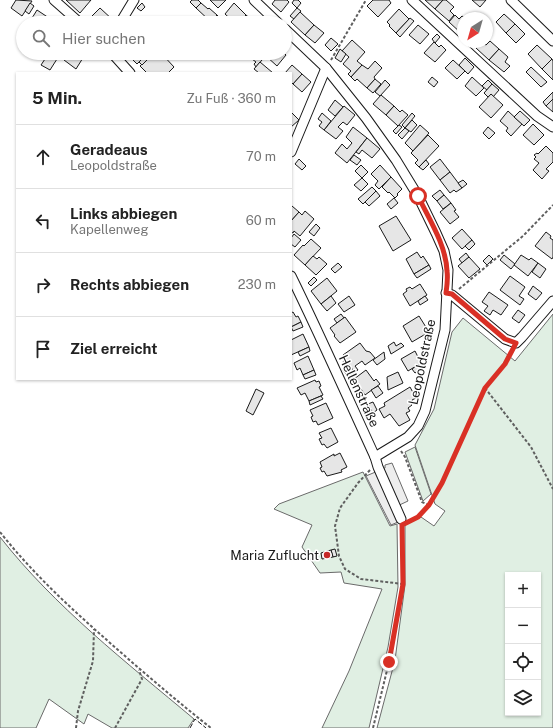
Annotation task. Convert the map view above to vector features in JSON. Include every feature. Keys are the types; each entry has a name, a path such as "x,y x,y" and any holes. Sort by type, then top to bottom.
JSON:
{"street":[{"path":"54,0 72,16"},
{"path":"124,16 134,0"},
{"path":"254,0 271,16"},
{"path":"412,0 537,116 553,128"},
{"path":"511,0 553,41"},
{"name":"Leopoldstraße","path":"292,36 326,68 371,124 396,160 418,196 436,233 444,251 448,270 449,294 445,330 425,411 418,426 408,437 375,456"},
{"path":"118,60 129,72"},
{"path":"292,150 326,68"},
{"name":"Hellenstraße","path":"292,278 404,522"},
{"path":"449,294 505,339 516,343 553,301"}],"path":[{"path":"326,68 366,0"},
{"path":"449,294 523,236 553,205"},
{"path":"373,728 389,662 403,584 404,522 418,517 429,505 442,483 485,388 505,364 516,343"},
{"path":"485,388 531,447 553,489"},
{"path":"401,451 405,457 422,502 429,505"},
{"path":"374,468 368,470 340,508 335,526 338,552 345,569 361,579 403,584"},
{"path":"0,532 36,575 94,629 173,698 211,728"},
{"path":"76,728 78,711 93,661 94,629"},
{"path":"115,728 142,679 139,668"}],"green space":[{"path":"553,314 553,728 377,728 395,660 405,585 405,525 421,517 434,526 445,511 435,504 415,445 434,409 452,332 463,318 515,361"},
{"path":"415,447 431,494 423,501 405,452"},
{"path":"363,472 390,526 397,524 398,587 388,647 369,728 322,728 349,671 382,589 344,583 341,572 320,573 302,547 312,525 274,509 279,504"},
{"path":"0,537 21,563 44,587 92,633 194,719 188,728 112,728 88,714 84,724 49,699 36,728 0,728"}],"shaded area":[{"path":"392,463 408,501 393,508 398,522 391,525 366,476 385,468 385,465"}],"building":[{"path":"16,0 32,1 22,16 11,8"},
{"path":"66,0 91,0 80,13"},
{"path":"192,0 198,0 201,3 196,8 190,2"},
{"path":"210,0 226,0 218,8"},
{"path":"275,0 287,0 289,2 281,12 272,4"},
{"path":"294,0 298,0 301,3 297,8 292,3"},
{"path":"373,0 389,0 391,3 378,17 367,6"},
{"path":"425,0 443,0 435,9"},
{"path":"443,0 446,0 454,7 450,11 454,15 449,21 435,9"},
{"path":"472,0 486,0 480,7"},
{"path":"30,3 34,6 29,14 25,11"},
{"path":"142,3 145,7 141,11 137,8"},
{"path":"201,3 217,15 205,16 196,8"},
{"path":"234,3 246,15 227,16 225,14"},
{"path":"100,8 109,16 92,16"},
{"path":"297,8 301,11 294,19 290,16"},
{"path":"399,9 409,19 396,33 387,22"},
{"path":"37,10 46,16 33,16"},
{"path":"300,12 314,25 305,35 292,23 292,21"},
{"path":"504,14 515,24 506,33 496,22"},
{"path":"455,15 457,17 457,29 449,22"},
{"path":"410,18 414,21 400,37 396,33"},
{"path":"515,24 525,34 516,43 506,33"},
{"path":"314,25 324,33 315,43 305,35"},
{"path":"418,25 429,34 420,44 409,35"},
{"path":"437,34 440,37 435,43 432,39"},
{"path":"331,38 338,44 331,51 325,45"},
{"path":"352,40 365,52 357,61 362,65 351,77 348,74 351,71 343,64 349,57 342,51"},
{"path":"434,42 439,47 441,45 446,50 435,62 424,53"},
{"path":"493,44 499,49 489,60 476,48 493,48"},
{"path":"537,45 552,59 542,69 528,54"},
{"path":"340,49 346,54 341,62 335,58"},
{"path":"499,49 508,57 505,62 510,66 504,72 489,60"},
{"path":"465,58 474,67 468,74 459,65"},
{"path":"552,59 553,61 553,80 542,69"},
{"path":"44,60 56,60 50,70 41,65"},
{"path":"64,60 82,60 76,69"},
{"path":"133,60 141,60 137,64"},
{"path":"141,60 147,60 142,65 139,62"},
{"path":"146,60 168,60 174,67 169,72 146,72 140,66"},
{"path":"253,60 262,60 256,67 254,64 256,62"},
{"path":"270,60 282,60 277,66"},
{"path":"453,60 465,71 457,79 445,68"},
{"path":"375,61 382,68 367,88 357,79 355,81 351,77 362,65 368,69"},
{"path":"260,62 272,72 258,72 254,69"},
{"path":"292,65 302,74 293,84 292,72 286,72"},
{"path":"531,67 547,82 541,87 526,72"},
{"path":"302,74 311,82 302,92 293,84"},
{"path":"432,77 438,82 434,87 428,82"},
{"path":"472,77 484,88 476,96 465,86"},
{"path":"375,79 381,84 373,93 367,88"},
{"path":"385,80 390,85 380,96 375,92"},
{"path":"488,80 492,84 487,90 482,86"},
{"path":"492,84 499,90 493,97 491,94 488,97 484,93"},
{"path":"553,92 553,99 546,106 543,102"},
{"path":"491,94 503,105 491,118 479,107"},
{"path":"381,95 394,106 386,115 373,104"},
{"path":"553,99 553,112 546,106"},
{"path":"335,100 343,107 335,116 328,110"},
{"path":"344,106 355,115 347,125 343,122 338,127 343,131 336,139 324,130"},
{"path":"394,106 400,112 402,110 408,115 398,126 386,115"},
{"path":"508,111 522,124 511,136 506,131 508,128 500,121"},
{"path":"520,111 530,120 524,126 514,117"},
{"path":"292,113 299,120 292,126"},
{"path":"322,113 331,121 324,130 319,126 322,122 318,119"},
{"path":"412,113 415,116 405,128 402,125"},
{"path":"412,120 417,125 411,132 405,128"},
{"path":"533,124 544,135 534,145 523,135"},
{"path":"399,125 402,127 396,134 393,131"},
{"path":"420,125 429,133 413,151 405,143"},
{"path":"353,127 367,138 347,163 335,153 342,144 347,149 352,143 346,137"},
{"path":"488,127 495,133 489,139 483,133"},
{"path":"405,128 409,131 402,139 398,135"},
{"path":"428,135 439,146 419,167 415,163 418,160 411,153"},
{"path":"367,138 380,149 372,158 362,150 359,154 356,152"},
{"path":"546,146 553,153 553,162 546,169 549,171 542,179 533,170 539,163 534,159 536,157 534,155 537,153 538,154"},
{"path":"354,155 361,160 357,165 350,160"},
{"path":"299,159 306,166 302,170 295,164"},
{"path":"440,159 450,172 440,180 430,167"},
{"path":"426,160 429,164 423,170 419,167"},
{"path":"361,165 368,172 362,178 355,171"},
{"path":"380,165 391,177 379,189 375,185 378,181 371,174"},
{"path":"450,172 462,188 456,192 454,190 450,193 440,180"},
{"path":"391,177 402,189 395,198 382,187"},
{"path":"362,178 368,184 361,191 354,185"},
{"path":"463,180 467,184 462,188 458,183"},
{"path":"372,187 376,191 363,204 358,199"},
{"path":"440,190 444,195 437,201 432,196"},
{"path":"376,191 380,196 369,206 365,202"},
{"path":"444,195 451,203 443,209 437,201"},
{"path":"394,198 398,203 391,209 387,204"},
{"path":"451,203 456,210 454,211 459,217 450,224 440,212"},
{"path":"292,206 299,212 292,220"},
{"path":"305,211 314,219 300,236 294,231 292,232 292,220 299,212 302,215"},
{"path":"396,216 411,240 393,251 379,226"},
{"path":"316,224 320,228 314,236 309,232"},
{"path":"462,229 472,240 462,249 452,238"},
{"path":"546,232 553,240 552,259 535,246"},
{"path":"294,234 301,240 295,247 292,245 292,237"},
{"path":"311,239 321,248 305,265 294,255"},
{"path":"472,240 475,244 469,250 465,246"},
{"path":"417,252 421,258 423,256 429,265 414,274 406,259"},
{"path":"466,253 469,257 462,263 459,259"},
{"path":"489,255 493,259 487,265 483,261"},
{"path":"504,255 515,264 511,269 500,260"},
{"path":"521,255 529,260 531,258 538,263 528,276 514,265"},
{"path":"313,256 317,259 319,257 327,264 316,275 305,265"},
{"path":"469,257 480,269 469,278 458,266"},
{"path":"338,263 342,267 335,273 331,269"},
{"path":"538,263 546,269 540,278 532,272"},
{"path":"429,265 431,269 417,278 414,274"},
{"path":"510,276 525,287 519,296 524,299 520,305 500,290"},
{"path":"314,277 317,280 311,286 308,283"},
{"path":"327,278 337,291 321,304 311,291"},
{"path":"420,284 427,295 410,306 403,294 407,291 406,289 410,287 412,289"},
{"path":"533,286 542,293 536,300 528,294"},
{"path":"489,292 508,305 501,315 493,310 490,315 484,311 488,306 482,302"},
{"path":"331,296 336,303 327,311 321,304"},
{"path":"349,296 355,305 344,312 338,304"},
{"path":"425,296 428,300 420,305 418,301"},
{"path":"518,310 525,315 519,323 512,318"},
{"path":"292,312 296,317 298,316 301,322 292,326"},
{"path":"341,314 344,318 337,323 334,319"},
{"path":"419,316 429,332 412,342 403,326"},
{"path":"345,317 356,332 340,343 330,328"},
{"path":"301,322 303,327 293,331 292,326"},
{"path":"303,334 309,347 292,355 292,340"},
{"path":"394,342 396,346 401,343 404,346 391,354 388,346"},
{"path":"360,343 366,351 370,352 375,358 365,365 362,361 355,366 358,370 354,372 348,363 346,365 343,361 346,359 343,355"},
{"path":"309,347 310,351 300,356 298,352"},
{"path":"415,351 421,363 408,371 401,359"},
{"path":"384,352 385,359 377,365 373,360"},
{"path":"308,356 314,370 303,375 300,368 297,370 294,363"},
{"path":"421,363 424,367 415,373 412,369"},
{"path":"350,366 354,372 348,377 343,370"},
{"path":"314,370 316,375 305,379 303,375"},
{"path":"366,370 374,381 376,379 380,384 365,395 354,379"},
{"path":"398,372 403,383 388,390 387,377"},
{"path":"315,380 316,382 319,381 321,386 319,387 323,395 309,401 305,393 301,395 297,388"},
{"path":"378,386 383,393 376,398 371,390"},
{"path":"410,387 416,398 412,400 412,405 408,408 410,411 406,413 410,420 399,426 390,414 384,418 379,409 385,406 384,403"},
{"path":"256,389 264,393 253,415 246,411"},
{"path":"321,396 323,399 310,405 309,401"},
{"path":"373,402 377,410 373,413 368,404"},
{"path":"326,403 333,418 318,425 316,421 313,422 311,417 313,416 310,410"},
{"path":"331,428 338,442 327,448 324,444 322,445 319,439 322,438 319,433"},
{"path":"340,453 347,467 341,470 342,472 327,476 320,468 322,467 320,462 334,454 334,456"},
{"path":"335,549 337,556 333,557 331,550"},
{"name":"Maria Zuflucht","path":"331,550 333,557 322,559 321,553"}],"fence":[{"path":"190,728 195,719 206,728"}],"place":[{"name":"Maria Zuflucht","path":"327,555"}],"route":[{"path":"389,662 403,584 402,525 418,517 429,505 442,483 485,388 505,364 516,343 505,339 452,294 446,293 448,270 444,251 418,196"}]}
